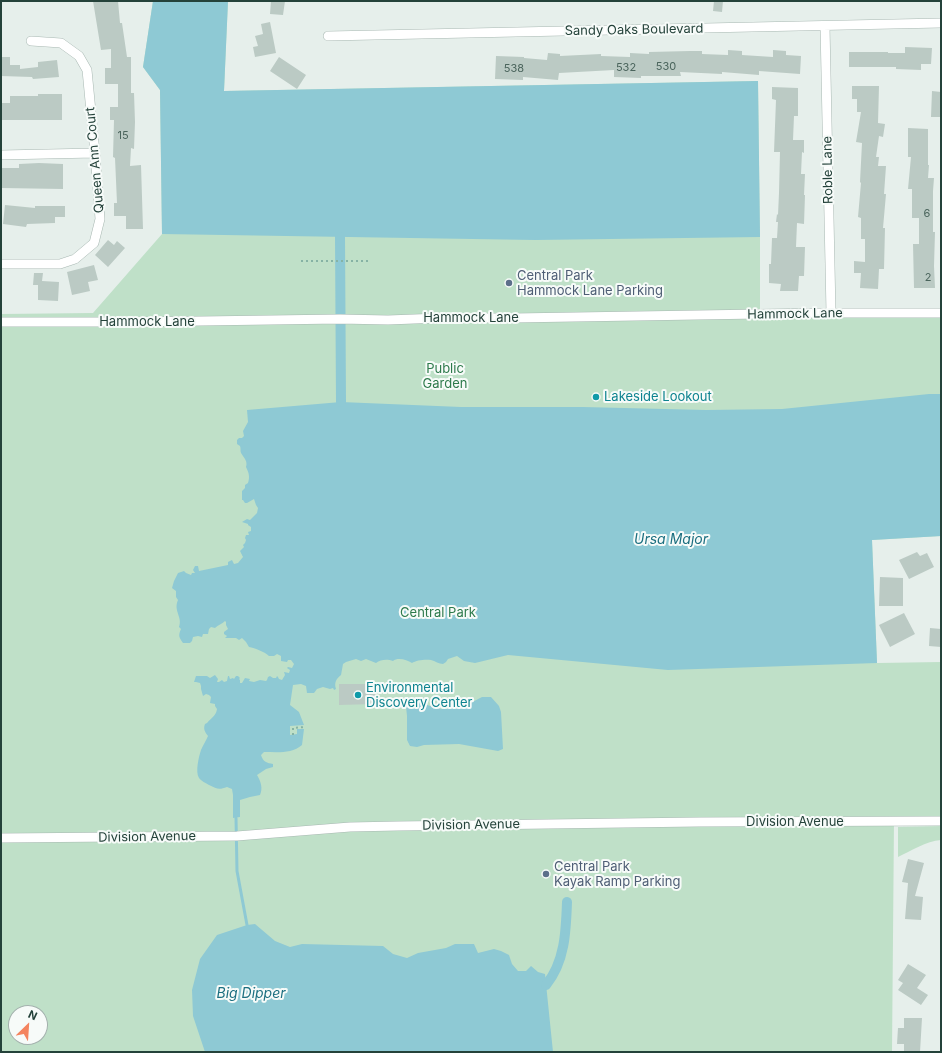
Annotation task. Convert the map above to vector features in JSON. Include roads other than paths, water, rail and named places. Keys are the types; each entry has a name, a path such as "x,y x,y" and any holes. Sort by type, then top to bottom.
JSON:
{"street":[{"name":"Sandy Oaks Boulevard","path":"328,36 941,23"},
{"name":"Roble Lane","path":"825,26 831,313"},
{"name":"Queen Ann Court","path":"1,264 60,264 75,260 94,243 100,219 87,70 79,56 61,43 31,41"},
{"path":"1,155 95,153"},
{"name":"Hammock Lane","path":"1,322 340,319 388,320 831,313 941,313"},
{"name":"Division Avenue","path":"1,838 237,836 350,827 391,826 941,821"}],"water":[{"path":"153,1 228,1 224,91 758,81 760,237 535,240 162,234 160,90 143,67"},
{"name":"Ursa Major","path":"941,394 941,536 872,540 877,663 668,670 508,655 475,663 464,661 457,656 448,659 443,664 432,660 418,660 412,663 402,659 397,659 393,661 384,660 376,663 366,659 361,661 356,659 343,664 341,675 336,681 336,689 334,690 333,688 330,689 323,687 317,689 314,693 307,693 306,686 301,684 293,685 290,705 299,712 304,725 290,726 290,735 297,734 297,729 304,729 302,745 294,750 264,752 261,755 266,762 273,764 273,767 266,769 257,775 261,785 260,795 240,800 240,817 233,818 232,789 227,787 220,789 216,788 199,778 197,772 198,760 208,736 204,726 214,715 217,709 215,704 210,703 211,697 209,695 206,694 203,696 200,683 194,682 196,676 207,676 210,678 215,675 218,679 217,682 222,680 224,682 227,681 228,676 230,679 234,679 238,676 240,678 240,683 242,683 245,678 254,682 260,680 266,681 270,676 276,678 277,676 282,680 285,675 284,672 289,673 290,670 287,668 292,668 294,664 291,660 288,660 287,662 281,661 281,656 277,654 274,656 269,656 260,650 249,647 242,638 239,640 236,638 225,638 227,636 224,632 228,629 225,621 215,628 211,627 208,634 203,634 202,637 193,637 190,643 183,643 179,636 181,629 179,627 180,620 177,607 178,600 176,597 176,591 172,588 178,573 184,571 191,575 192,573 195,573 193,570 195,566 198,566 199,571 228,565 228,562 232,560 234,564 238,563 243,557 240,551 244,547 243,545 246,540 246,535 249,535 248,532 251,531 251,527 248,524 242,522 247,519 250,520 257,513 258,508 254,499 247,503 242,500 242,491 248,483 249,477 246,461 241,453 240,446 237,444 237,440 244,436 243,431 248,422 247,410 341,402 461,407 583,407 706,410 782,409"},
{"path":"405,697 441,709 461,708 482,697 491,697 499,706 501,712 503,749 498,751 459,744 424,745 417,747 410,746 407,740"},
{"name":"Big Dipper","path":"255,924 275,941 290,947 302,944 383,946 393,954 407,958 418,953 446,948 455,944 474,944 478,953 494,949 501,951 509,955 512,964 518,971 526,971 531,966 538,972 545,974 553,1052 205,1052 193,1016 192,990 200,959 217,935 247,925"}],"waterway":[{"path":"340,237 341,402"},
{"path":"236,818 237,871 247,925"},
{"path":"546,985 561,956 565,935 567,902"}],"place":[{"name":"Central Park Hammock Lane Parking","path":"509,283"},
{"name":"Lakeside Lookout","path":"596,397"},
{"name":"Environmental Discovery Center","path":"358,695"},
{"name":"Central Park Kayak Ramp Parking","path":"546,874"}],"park label":[{"name":"Public Garden","path":"445,376"},
{"name":"Central Park","path":"438,613"}]}
